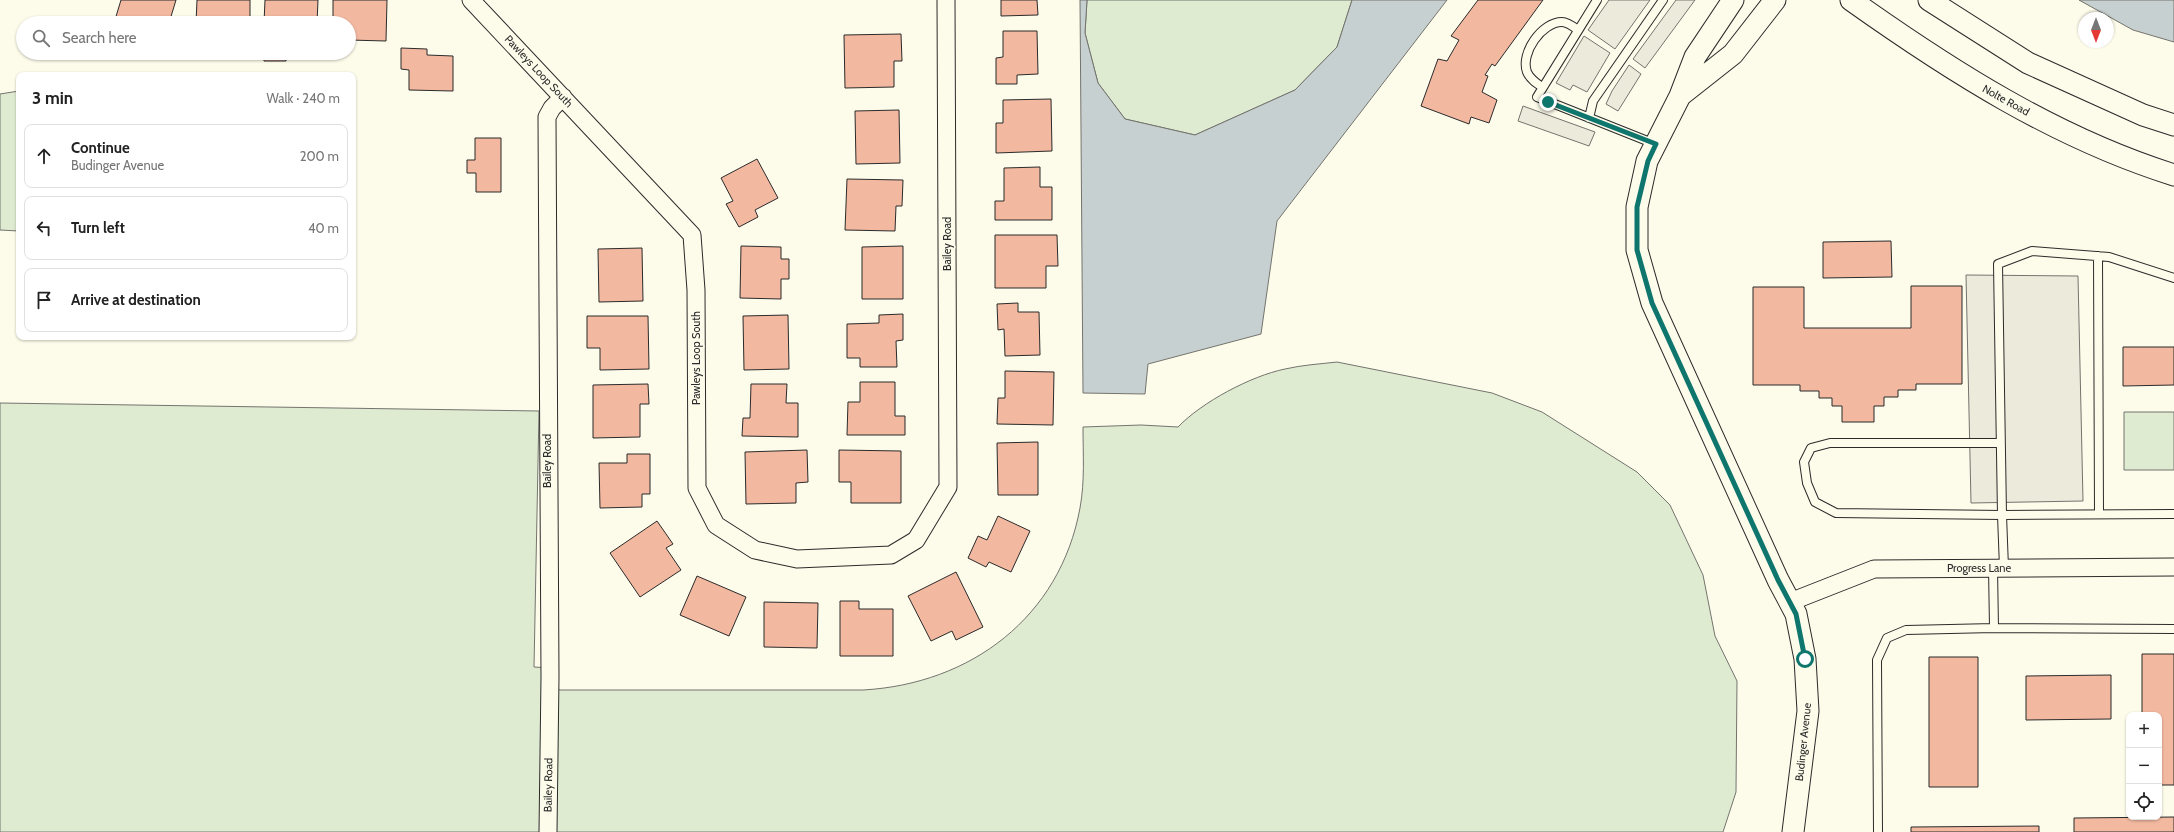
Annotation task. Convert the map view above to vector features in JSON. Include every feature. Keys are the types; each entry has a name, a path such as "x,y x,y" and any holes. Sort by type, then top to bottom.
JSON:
{"street":[{"name":"Pawleys Loop South","path":"471,0 692,235 696,290 697,488 716,525 755,550 797,559 891,555 916,540 948,487"},
{"name":"Bailey Road","path":"946,0 948,487"},
{"name":"Budinger Avenue","path":"1733,0 1695,58 1680,96 1648,161 1637,207 1637,250 1650,295 1778,580 1796,614 1805,659 1808,710 1793,832"},
{"name":"Budinger Avenue","path":"1680,96 1733,54 1775,0"},
{"name":"Nolte Road","path":"1851,0 1907,40 2010,104 2132,162 2174,174"},
{"path":"1929,0 2028,63 2143,115 2174,125"},
{"name":"Bailey Road","path":"548,832 550,677 546,117 563,97"},
{"name":"Progress Lane","path":"1790,602 1874,569 2174,567"}],"lane":[{"path":"1597,0 1537,97 1656,144"},
{"path":"1589,118 1593,101 1663,0"},
{"path":"1542,87 1531,78 1527,71 1526,58 1532,45 1545,28 1554,23 1563,22 1578,30"},
{"path":"1994,628 2002,515 1998,264 2032,251 2098,256 2109,257 2174,278"},
{"path":"2098,256 2099,514"},
{"path":"2000,443 1830,443 1811,448 1804,462 1807,483 1815,502 1836,513 2002,515 2174,514"},
{"path":"1878,832 1877,660 1887,638 1906,630 1994,628 2174,629"}],"green space":[{"path":"1087,0 1352,0 1337,47 1295,90 1195,135 1125,119 1098,83 1085,33"},
{"path":"16,91 16,231 0,230 0,94"},
{"path":"1337,362 1492,393 1542,412 1637,472 1670,505 1703,575 1715,636 1737,681 1736,792 1723,832 0,832 0,403 539,411 534,667 551,668 555,688 560,690 863,690 903,685 940,674 974,659 1004,638 1031,612 1053,582 1069,547 1080,508 1083,488 1083,427 1141,425 1178,427 1200,408 1228,391 1257,378 1272,372 1291,368"},
{"path":"2124,412 2174,412 2174,470 2124,470"}],"shaded area":[{"path":"1080,0 1087,0 1085,33 1098,83 1125,119 1195,135 1295,90 1337,47 1352,0 1447,0 1277,221 1261,334 1148,364 1145,394 1083,393"},
{"path":"1609,0 1650,0 1615,49 1588,30"},
{"path":"1676,0 1695,0 1645,68 1633,59"},
{"path":"2079,0 2174,0 2174,42 2133,30 2114,19 2114,12 2101,12"},
{"path":"1584,36 1610,53 1587,92 1573,85 1570,90 1556,83"},
{"path":"1629,65 1641,74 1618,111 1606,104 1612,91"},
{"path":"1523,106 1595,132 1589,146 1518,121"},
{"path":"1966,275 2078,276 2083,501 1971,503"}],"building":[{"path":"121,0 176,0 171,16 116,16"},
{"path":"197,0 250,0 250,16 196,16"},
{"path":"265,0 318,0 317,16 264,16"},
{"path":"333,0 387,0 386,41 356,40 356,16 333,16"},
{"path":"1001,0 1037,0 1038,15 1001,16"},
{"path":"1478,0 1543,0 1495,66 1492,64 1485,75 1488,76 1482,92 1497,100 1489,123 1471,117 1469,124 1421,106 1438,59 1447,61 1459,40 1451,36"},
{"path":"1003,31 1037,31 1038,74 1017,75 1017,84 996,84 996,58 1003,57"},
{"path":"901,34 902,61 894,61 894,87 845,88 844,35"},
{"path":"401,48 427,49 427,55 453,56 453,91 409,90 409,70 401,69"},
{"path":"264,60 286,60 286,61"},
{"path":"1051,99 1052,151 996,153 996,123 1003,123 1003,100"},
{"path":"899,110 900,163 856,164 855,111"},
{"path":"475,138 501,138 501,192 476,192 476,173 467,173 467,160 475,160"},
{"path":"757,159 778,198 755,210 758,217 739,227 726,204 733,201 721,178"},
{"path":"1040,167 1040,187 1052,187 1052,220 995,220 995,201 1004,201 1004,168"},
{"path":"847,179 903,180 902,206 896,206 895,231 845,230"},
{"path":"995,235 1057,235 1058,266 1046,266 1046,288 995,288"},
{"path":"1891,241 1892,277 1823,278 1823,242"},
{"path":"741,246 781,247 781,259 789,259 789,279 781,279 781,299 740,298"},
{"path":"903,246 903,299 862,299 862,247"},
{"path":"642,248 643,301 599,302 598,249"},
{"path":"1911,286 1962,286 1962,384 1916,384 1916,390 1898,390 1898,397 1884,397 1884,406 1874,406 1874,422 1842,422 1842,406 1832,406 1832,398 1819,398 1819,391 1800,391 1800,385 1753,385 1753,287 1804,287 1804,328 1911,328"},
{"path":"1018,303 1018,312 1039,312 1040,355 1005,356 1004,329 998,330 997,304"},
{"path":"903,314 903,340 896,341 897,367 860,367 860,358 847,358 847,324 879,323 879,315"},
{"path":"788,315 789,369 744,370 743,316"},
{"path":"587,316 648,316 649,369 600,370 600,348 587,348"},
{"path":"2123,347 2174,347 2174,385 2123,386"},
{"path":"1005,371 1054,372 1053,425 997,424 998,398 1005,398"},
{"path":"860,382 895,382 895,416 905,416 905,435 847,435 848,402 860,402"},
{"path":"648,384 649,404 640,404 640,437 593,438 593,385"},
{"path":"751,384 787,384 786,403 798,403 798,437 742,436 743,418 750,418"},
{"path":"1038,442 1038,495 998,495 997,443"},
{"path":"807,450 808,482 796,483 796,503 746,504 745,452"},
{"path":"839,450 901,451 901,503 851,503 851,482 839,482"},
{"path":"627,454 650,454 650,494 642,494 642,507 600,508 599,463 627,463"},
{"path":"998,516 1030,531 1011,572 989,562 986,567 968,558 978,536 987,540"},
{"path":"657,521 673,544 666,548 681,570 640,597 610,553"},
{"path":"956,572 983,627 956,640 952,631 931,641 908,596"},
{"path":"697,576 746,597 729,636 680,615"},
{"path":"840,601 859,601 859,609 893,609 893,656 840,656"},
{"path":"764,602 818,603 817,648 764,647"},
{"path":"2142,654 2174,654 2174,785 2162,785 2162,712 2142,712"},
{"path":"1929,657 1978,657 1978,787 1929,787"},
{"path":"2111,675 2111,719 2026,720 2026,676"},
{"path":"2126,817 2126,820 2162,820 2162,817 2174,817 2174,832 2074,832 2074,818"},
{"path":"2039,826 2039,832 1911,832 1911,827"}],"route":[{"path":"1548,102 1656,144 1648,161 1637,207 1637,250 1652,303 1778,580 1796,614 1805,659"}]}
